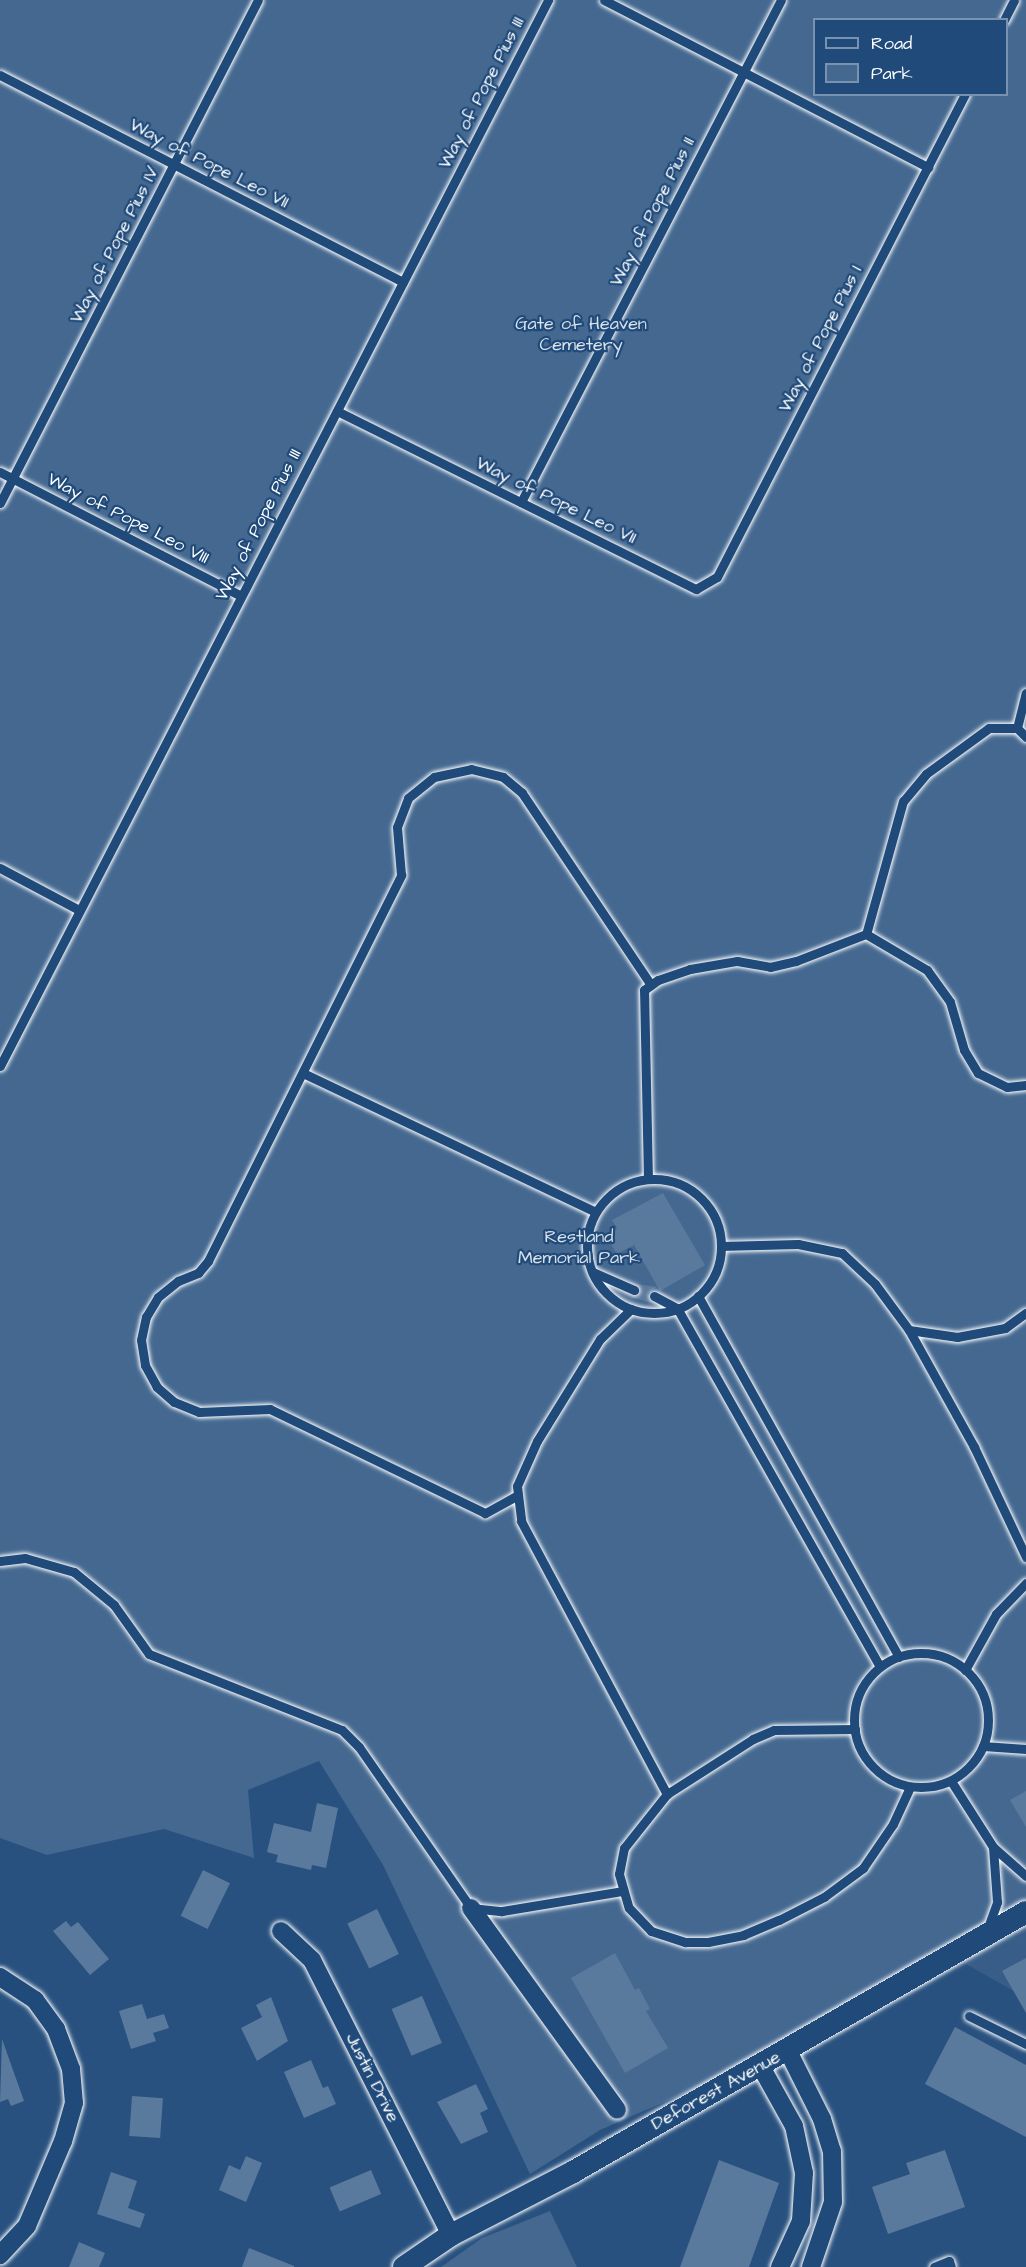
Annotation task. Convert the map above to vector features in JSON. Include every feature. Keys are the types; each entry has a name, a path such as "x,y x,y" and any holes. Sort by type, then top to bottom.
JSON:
{"street":[{"path":"471,1908 617,2110"},
{"name":"Deforest Avenue","path":"404,2267 451,2235 573,2172 1026,1912"},
{"name":"Justin Drive","path":"281,1931 312,1960 451,2235"},
{"path":"0,1977 35,2000 56,2029 71,2069 74,2103 63,2141 27,2226 0,2255"},
{"path":"788,2050 822,2119 832,2151 833,2202 812,2267"},
{"path":"760,2066 794,2126 804,2173 801,2221 780,2267"}],"lane":[{"name":"Way of Pope Pius IV","path":"0,503 258,0"},
{"name":"Way of Pope Pius III","path":"0,1066 548,0"},
{"path":"604,0 928,166"},
{"name":"Way of Pope Pius II","path":"521,502 781,0"},
{"path":"1005,18 1014,0"},
{"name":"Way of Pope Leo VII","path":"0,75 403,282"},
{"name":"Way of Pope Pius I","path":"696,589 717,577 964,96"},
{"name":"Way of Pope Leo VII","path":"337,411 696,589"},
{"name":"Way of Pope Leo VIII","path":"0,472 241,596"},
{"path":"1017,728 1026,693"},
{"path":"866,934 903,801 927,774 989,728 1017,728 1026,737"},
{"path":"518,1495 485,1513 472,1509 270,1408 199,1412 174,1402 157,1387 145,1365 141,1340 146,1317 158,1297 178,1281 198,1273 208,1261 401,875 397,826 408,798 434,777 471,769 503,777 522,793 651,985"},
{"path":"0,868 79,910"},
{"path":"648,1179 641,1004 644,990 690,969 736,962 770,967 796,961 866,934"},
{"path":"866,934 927,970 950,1002 964,1050 978,1073 1007,1087 1026,1085"},
{"path":"303,1073 596,1212"},
{"path":"648,1179 670,1181 691,1190 708,1206 717,1225 721,1246 717,1267 698,1296 677,1308 652,1313 631,1309 612,1299 593,1272 587,1238 596,1212 607,1198 626,1185 648,1179"},
{"path":"721,1246 798,1244 842,1253 875,1284 909,1330 974,1447 1026,1557"},
{"path":"593,1272 634,1290"},
{"path":"654,1296 677,1308 880,1667"},
{"path":"698,1296 899,1657"},
{"path":"631,1309 600,1340 537,1441 517,1486 521,1521 667,1794"},
{"path":"909,1330 957,1338 1005,1328 1026,1314"},
{"path":"0,1561 25,1558 74,1572 114,1605 149,1654 342,1731 360,1747 471,1908 502,1911 623,1891"},
{"path":"965,1670 996,1614 1026,1583"},
{"path":"934,1654 965,1670 979,1686 987,1707 988,1729 983,1746 969,1768 951,1781 931,1787 910,1787 890,1780 873,1767 861,1750 855,1729 860,1695 880,1667 899,1657 934,1654"},
{"path":"855,1729 774,1730 753,1739 667,1794 624,1848 619,1874 629,1908 651,1931 685,1942 708,1942 743,1935 824,1897 862,1868 893,1824 910,1787"},
{"path":"983,1746 1026,1749"},
{"path":"951,1781 993,1847 1026,1876"},
{"path":"985,1935 997,1902 993,1847"},
{"path":"969,2016 1026,2044"},
{"path":"934,2267 949,2261 951,2267"}],"shaded area":[{"path":"1026,1912 1026,1998 950,1955"}],"green space":[{"path":"0,0 1026,0 1026,1912 802,2042 600,2130 530,2174 383,1865 319,1761 248,1790 254,1858 164,1829 47,1855 0,1838"},
{"path":"550,2211 577,2267 441,2267 482,2238"}],"building":[{"path":"663,1193 705,1265 660,1291 634,1245 617,1254 605,1235 617,1228 612,1220"},
{"path":"636,1284 657,1287 648,1293 652,1303 631,1297 640,1292"},
{"path":"1026,1791 1026,1827 1010,1800"},
{"path":"317,1803 338,1808 326,1868 312,1865 311,1870 276,1862 278,1855 267,1852 274,1823 311,1832"},
{"path":"203,1870 230,1883 208,1929 181,1916"},
{"path":"377,1909 399,1954 369,1968 347,1923"},
{"path":"66,1921 71,1927 78,1922 109,1959 90,1975 53,1931"},
{"path":"615,1953 635,1990 639,1988 650,2009 646,2011 668,2048 625,2073 571,1978"},
{"path":"1026,1958 1026,2013 1002,1971"},
{"path":"422,1996 442,2043 412,2056 392,2009"},
{"path":"271,1997 288,2041 257,2061 241,2028 262,2017 256,2005"},
{"path":"142,2004 147,2019 164,2014 169,2028 153,2033 156,2041 131,2049 119,2011"},
{"path":"955,2027 1026,2065 1026,2137 925,2084"},
{"path":"2,2039 24,2101 11,2106 8,2099 0,2102"},
{"path":"311,2060 323,2088 328,2086 336,2104 304,2118 284,2072"},
{"path":"476,2084 488,2109 480,2113 488,2132 461,2144 437,2102"},
{"path":"132,2096 163,2098 160,2138 129,2136"},
{"path":"945,2150 965,2207 888,2234 872,2187 910,2174 906,2163"},
{"path":"246,2156 262,2163 246,2202 219,2190 229,2165 240,2170"},
{"path":"719,2160 779,2183 749,2267 680,2267"},
{"path":"371,2170 381,2194 340,2212 330,2188"},
{"path":"111,2172 137,2181 128,2208 145,2214 140,2228 97,2214"},
{"path":"79,2242 105,2253 99,2267 69,2267"},
{"path":"249,2248 294,2266 294,2267 242,2267"}],"park label":[{"name":"Gate of Heaven Cemetery","path":"581,335"},
{"name":"Restland Memorial Park","path":"579,1248"}]}
